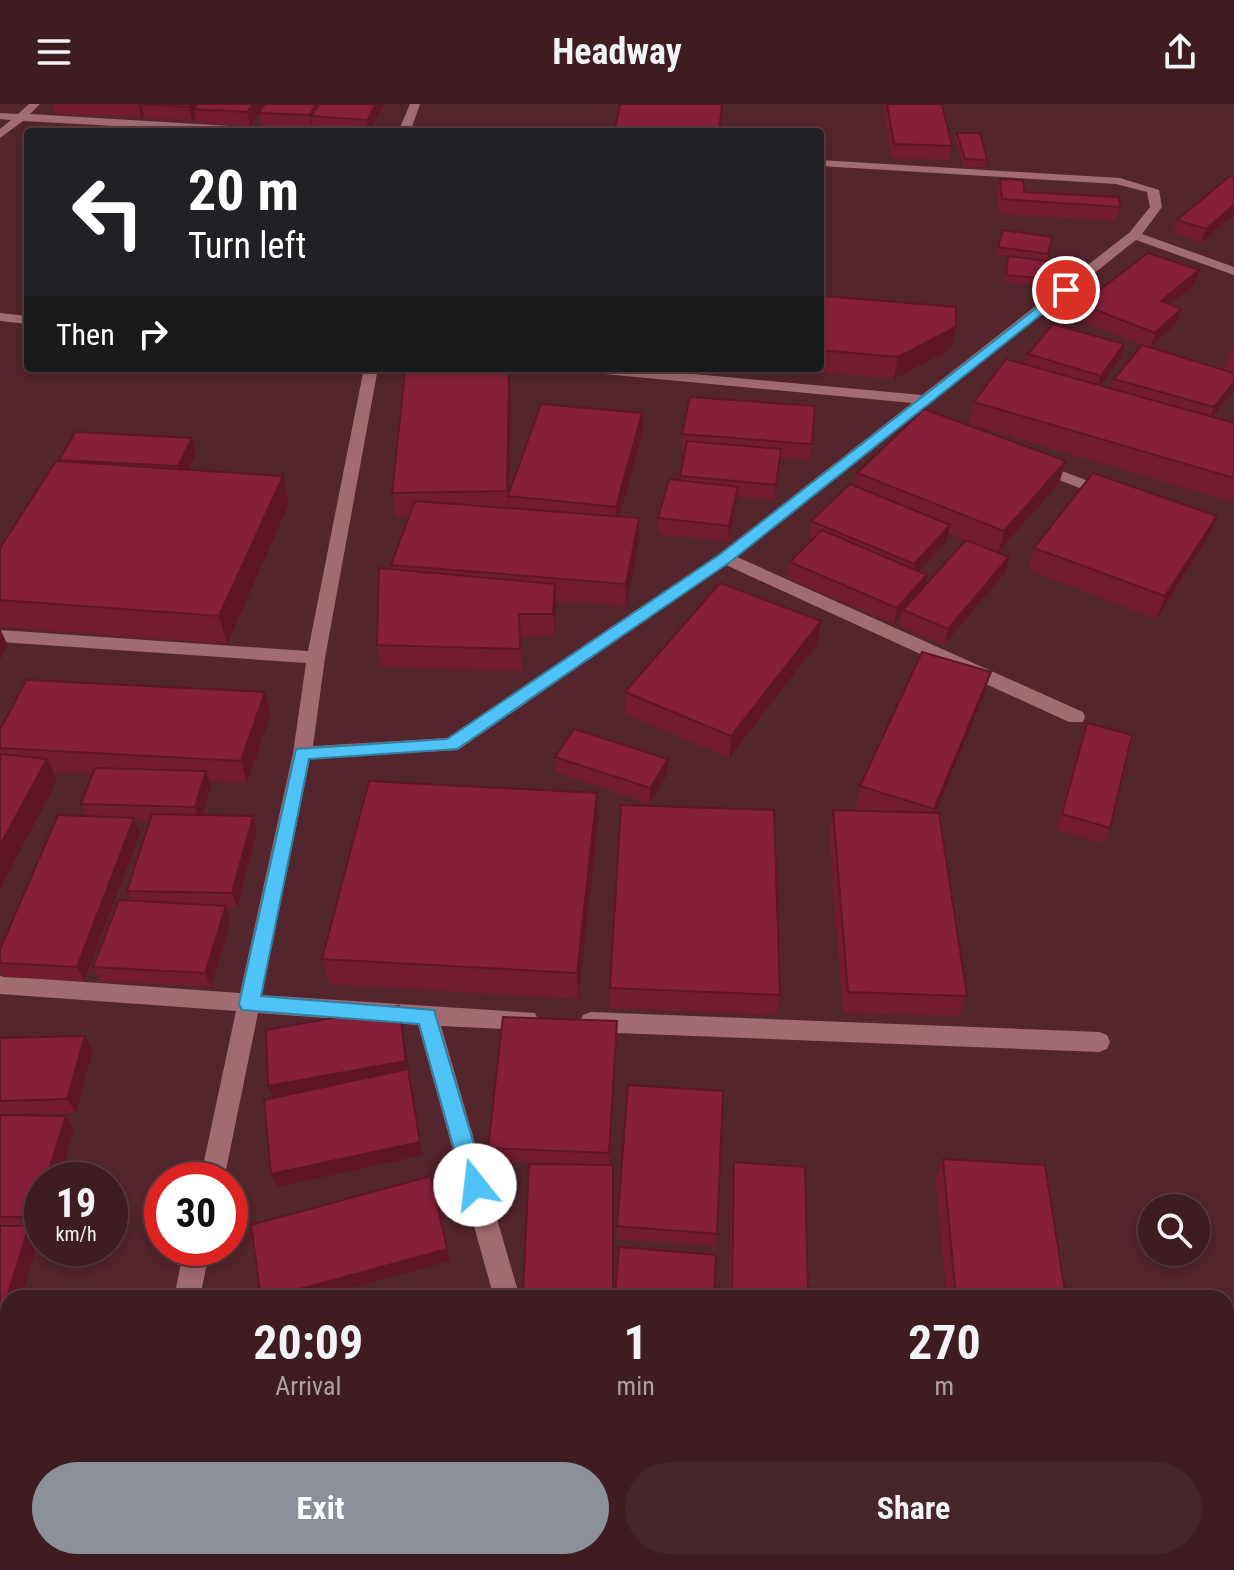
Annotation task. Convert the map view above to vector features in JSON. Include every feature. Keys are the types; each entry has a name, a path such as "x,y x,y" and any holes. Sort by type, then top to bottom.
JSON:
{"street":[{"path":"0,135 35,104"},
{"path":"406,128 415,104"},
{"path":"0,116 213,128"},
{"path":"302,753 451,745 725,558 913,418 929,400 1134,235 1156,207 1153,190 1116,180 824,163"},
{"path":"1134,235 1234,271"},
{"path":"0,317 24,320"},
{"path":"216,1162 302,753 316,658 370,372"},
{"path":"626,372 929,400"},
{"path":"1018,459 1121,499"},
{"path":"725,558 1076,717"},
{"path":"0,636 316,658"},
{"path":"0,985 427,1016 1099,1042"},
{"path":"427,1016 505,1290"},
{"path":"189,1290 193,1266"}],"building":[{"path":"141,104 191,104 189,107"},
{"path":"198,104 253,104 247,112 194,109"},
{"path":"265,104 316,104 310,115 259,113"},
{"path":"320,104 376,104 367,120 311,116"},
{"path":"620,104 722,104 719,128 615,128"},
{"path":"887,104 942,104 952,146 894,144"},
{"path":"957,133 980,133 987,160 965,159"},
{"path":"1230,176 1234,178 1234,205 1206,229 1177,220"},
{"path":"1000,179 1023,180 1024,192 1119,197 1120,207 1002,199"},
{"path":"1003,230 1052,237 1048,254 998,247"},
{"path":"1148,253 1199,270 1161,301 1181,309 1155,333 1081,304"},
{"path":"1008,256 1055,262 1054,280 1006,275"},
{"path":"824,296 956,307 956,327 898,357 824,350"},
{"path":"1053,324 1124,344 1101,376 1028,354"},
{"path":"1142,345 1234,373 1234,382 1214,407 1114,379"},
{"path":"1006,359 1234,423 1234,478 974,402"},
{"path":"509,372 507,491 392,493 405,373"},
{"path":"690,397 815,406 812,444 682,434"},
{"path":"541,404 642,413 616,507 508,496"},
{"path":"924,409 1066,461 1004,531 857,473"},
{"path":"75,432 192,438 178,466 59,460"},
{"path":"687,441 781,449 776,485 680,476"},
{"path":"56,461 283,476 219,616 0,600 0,548"},
{"path":"1093,473 1217,516 1165,596 1034,548"},
{"path":"669,479 738,487 729,526 658,518"},
{"path":"850,484 950,525 914,564 811,521"},
{"path":"415,501 639,518 626,584 391,565"},
{"path":"822,530 927,575 897,608 790,562"},
{"path":"966,540 1009,557 948,629 903,610"},
{"path":"379,568 555,584 553,614 519,614 520,649 377,645"},
{"path":"720,583 821,621 731,736 625,692"},
{"path":"922,652 991,672 934,809 860,786"},
{"path":"26,680 265,692 241,761 0,748 0,730"},
{"path":"1087,723 1132,735 1110,828 1062,814"},
{"path":"574,729 668,759 650,788 555,757"},
{"path":"0,754 47,759 0,845"},
{"path":"95,768 206,771 195,807 81,804"},
{"path":"369,781 597,793 577,973 322,959"},
{"path":"621,805 774,810 780,995 610,988"},
{"path":"833,810 939,813 967,996 848,992"},
{"path":"152,814 253,816 232,893 127,891"},
{"path":"58,815 134,818 77,967 0,963 0,949"},
{"path":"119,900 226,906 205,973 93,967"},
{"path":"399,1006 406,1061 268,1086 266,1030"},
{"path":"503,1017 617,1021 609,1153 488,1148"},
{"path":"85,1036 67,1099 0,1101 0,1038"},
{"path":"408,1069 420,1142 271,1174 264,1100"},
{"path":"628,1085 723,1091 717,1234 617,1226"},
{"path":"0,1115 66,1116 52,1162 24,1162 24,1217 0,1217"},
{"path":"943,1159 1045,1165 1065,1290 955,1290"},
{"path":"734,1162 805,1167 808,1290 732,1290"},
{"path":"529,1164 613,1165 613,1290 523,1290"},
{"path":"431,1176 447,1249 296,1290 260,1290 251,1225"},
{"path":"0,1226 24,1226 24,1242 9,1290 0,1290"},
{"path":"619,1247 716,1255 714,1290 616,1290"}],"route":[{"path":"475,1185 427,1016 249,1004 302,753 451,745 725,558 1066,290"}]}
